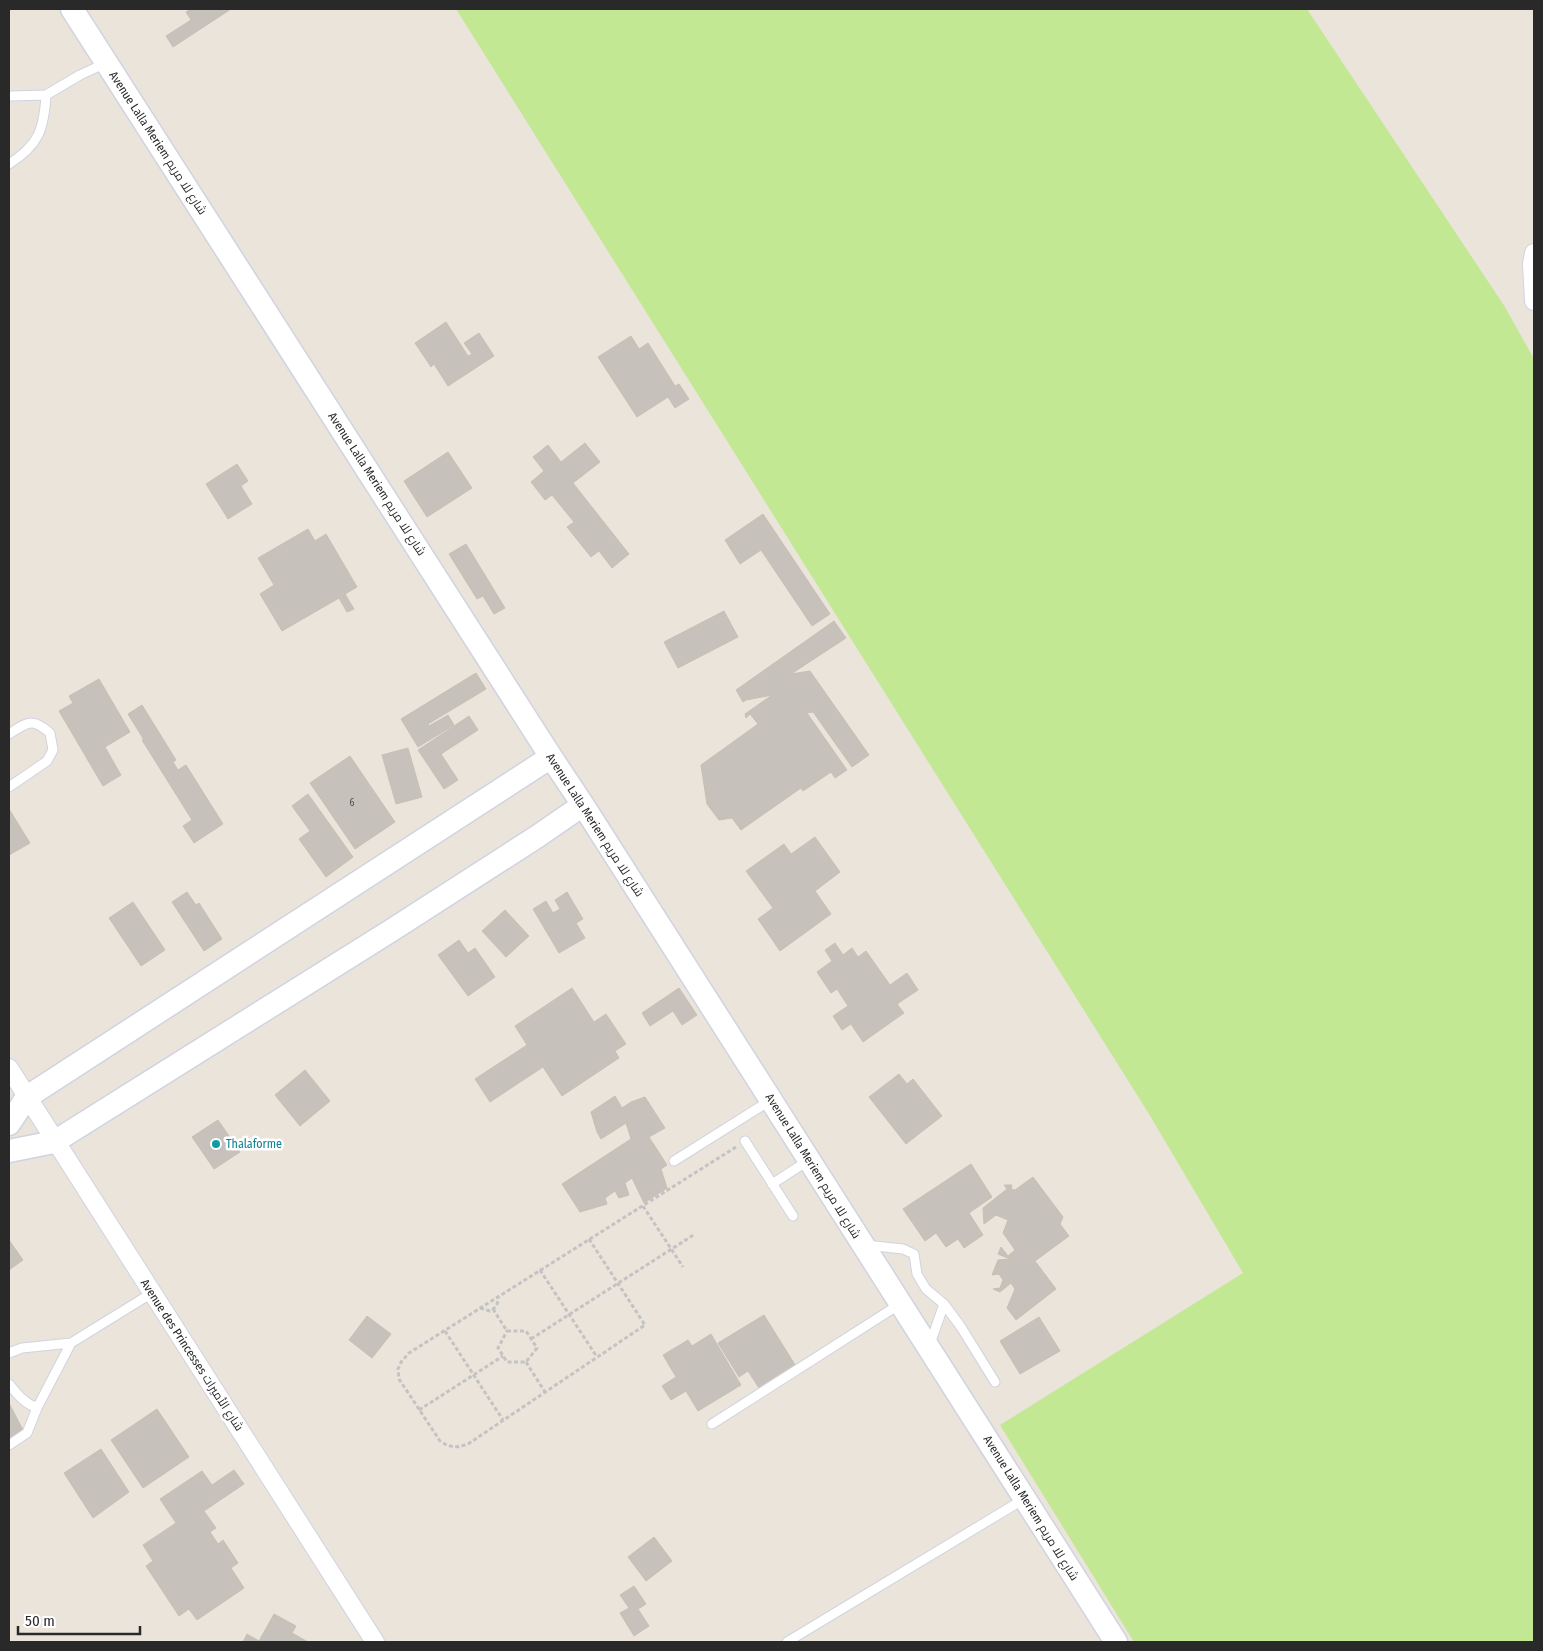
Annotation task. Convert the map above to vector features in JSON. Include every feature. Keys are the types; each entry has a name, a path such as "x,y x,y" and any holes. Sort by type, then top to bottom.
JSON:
{"street":[{"name":"Avenue Lalla Meriem شارع للا مريم","path":"72,9 583,805 1116,1642"},
{"path":"1534,253 1532,264 1534,301"},
{"path":"9,1124 27,1097 551,757"},
{"path":"9,1151 54,1142 392,930 583,805"},
{"name":"Avenue des Princesses شارع الأميرات","path":"9,1068 54,1142 375,1642"}],"lane":[{"path":"11,96 46,95 107,62"},
{"path":"9,164 24,154 34,143 44,120 46,95"},
{"path":"9,734 29,723 39,723 50,733 53,750 47,761 9,787"},
{"path":"674,1162 771,1100"},
{"path":"744,1142 793,1216"},
{"path":"772,1184 809,1160"},
{"path":"863,1244 903,1249 914,1254 917,1274 926,1290 944,1304 961,1327 995,1382"},
{"path":"9,1353 22,1348 71,1343 152,1293"},
{"path":"712,1424 900,1304"},
{"path":"928,1348 944,1304"},
{"path":"9,1444 27,1433 37,1408 71,1343"},
{"path":"9,1384 28,1405 37,1408"},
{"path":"787,1642 1025,1498"}],"path":[{"path":"589,1239 645,1325 468,1444 458,1448 448,1446 440,1441 398,1379 400,1362 409,1353 445,1331 589,1239 744,1142"},
{"path":"643,1206 683,1267"},
{"path":"531,1340 694,1234"},
{"path":"540,1270 597,1357"},
{"path":"480,1308 490,1311 494,1309 498,1302 498,1297"},
{"path":"494,1309 507,1331"},
{"path":"445,1331 503,1420"},
{"path":"507,1331 526,1331 536,1348 526,1362"},
{"path":"507,1331 498,1348 507,1362 526,1362"},
{"path":"419,1410 503,1356"},
{"path":"526,1362 545,1392"}],"green space":[{"path":"456,9 1307,9 1505,307 1534,359 1534,1642 1134,1642 1000,1425 1243,1273 1149,1114"}],"building":[{"path":"191,9 231,9 173,47 166,36 191,20 186,12"},
{"path":"446,322 468,356 472,354 464,343 479,333 494,356 448,386 434,364 431,367 415,343"},
{"path":"631,336 639,349 648,343 675,386 679,384 689,399 675,408 668,397 637,417 598,357"},
{"path":"585,443 600,462 573,483 629,554 612,568 599,551 591,557 567,527 574,522 552,495 545,500 531,482 544,471 533,457 548,445 561,462"},
{"path":"448,452 472,488 427,517 404,481"},
{"path":"237,464 248,481 241,486 252,504 228,519 206,484"},
{"path":"763,514 830,614 812,626 761,550 740,564 725,540"},
{"path":"308,529 315,541 326,534 357,587 345,594 354,609 347,612 339,598 282,631 260,594 274,585 258,558"},
{"path":"466,544 505,608 494,614 483,596 477,599 449,554"},
{"path":"724,611 738,637 678,668 664,642"},
{"path":"834,621 846,638 791,674 810,671 869,755 852,767 813,712 807,713 847,770 835,778 831,772 803,791 801,788 741,830 732,818 719,820 707,804 701,765 758,724 750,714 746,718 745,714 772,695 743,702 736,690"},
{"path":"476,673 486,689 428,724 429,726 448,715 454,725 418,747 401,719"},
{"path":"99,679 130,732 105,747 121,775 103,786 59,711 73,703 69,696"},
{"path":"142,705 176,760 173,762 178,770 186,765 223,824 194,843 183,826 192,820 128,714"},
{"path":"469,716 478,730 441,754 458,780 444,789 418,750"},
{"path":"408,748 422,797 396,804 382,755"},
{"path":"350,756 395,822 355,849 310,783"},
{"path":"308,794 353,857 326,877 299,839 310,831 292,806"},
{"path":"9,809 30,843 9,855"},
{"path":"815,837 840,872 815,891 831,914 780,951 758,919 773,908 746,871 784,844 791,854"},
{"path":"187,892 196,905 199,903 222,939 204,951 172,902"},
{"path":"567,892 583,919 576,923 585,938 559,953 533,909 546,901 553,913 560,909 555,900"},
{"path":"133,902 165,950 141,966 109,918"},
{"path":"505,910 529,936 506,957 482,931"},
{"path":"459,940 468,953 475,948 495,977 468,996 438,955"},
{"path":"835,943 843,955 852,948 858,957 866,951 890,985 907,973 918,990 897,1004 904,1013 863,1042 851,1024 842,1030 833,1016 848,1006 837,989 831,993 817,972 832,961 825,950"},
{"path":"572,988 594,1022 606,1014 626,1044 615,1051 619,1058 562,1096 543,1067 490,1102 475,1079 527,1045 515,1026"},
{"path":"679,988 697,1015 682,1025 673,1011 650,1026 642,1013"},
{"path":"305,1070 330,1101 300,1126 275,1095"},
{"path":"899,1074 907,1084 913,1079 942,1116 906,1144 869,1097"},
{"path":"615,1096 622,1108 631,1102 645,1097 665,1128 649,1137 667,1165 661,1169 667,1188 644,1203 632,1178 625,1183 629,1195 619,1198 615,1191 605,1198 607,1204 580,1212 562,1184 631,1139 626,1123 601,1139 597,1132 591,1112"},
{"name":"Thalaforme","path":"218,1120 240,1152 214,1169 192,1137"},
{"path":"971,1164 992,1197 969,1213 983,1235 964,1248 958,1239 946,1247 936,1233 925,1241 903,1209"},
{"path":"1033,1177 1063,1217 1060,1224 1069,1236 1035,1261 1056,1289 1016,1320 1007,1308 1015,1289 1011,1283 1000,1292 993,1289 1000,1288 1003,1280 999,1274 992,1275 998,1260 1010,1259 998,1254 1001,1247 1008,1256 1015,1250 1003,1233 1008,1220 996,1215 984,1224 983,1208 1007,1189 1004,1185 1012,1185 1011,1189 1015,1190"},
{"path":"9,1240 23,1260 9,1270"},
{"path":"764,1315 797,1368 761,1391 748,1371 739,1377 718,1343"},
{"path":"367,1316 391,1334 372,1358 349,1340"},
{"path":"1039,1317 1060,1351 1020,1374 1000,1341"},
{"path":"711,1334 741,1385 698,1411 686,1391 671,1400 662,1386 676,1377 663,1355 688,1340 692,1346"},
{"path":"9,1403 23,1430 9,1439"},
{"path":"157,1409 189,1457 143,1488 111,1440"},
{"path":"101,1449 129,1492 93,1518 64,1473"},
{"path":"234,1470 244,1484 204,1511 216,1528 210,1532 218,1544 223,1540 238,1563 231,1568 244,1588 197,1620 189,1609 179,1616 146,1566 153,1561 143,1545 176,1523 160,1499 202,1471 212,1485"},
{"path":"654,1537 672,1561 646,1581 628,1557"},
{"path":"634,1586 646,1604 638,1609 649,1626 634,1636 620,1613 629,1608 620,1595"},
{"path":"274,1614 296,1626 292,1633 308,1642 243,1642 247,1634 259,1641"}],"place":[{"name":"Thalaforme","path":"216,1144"}]}
